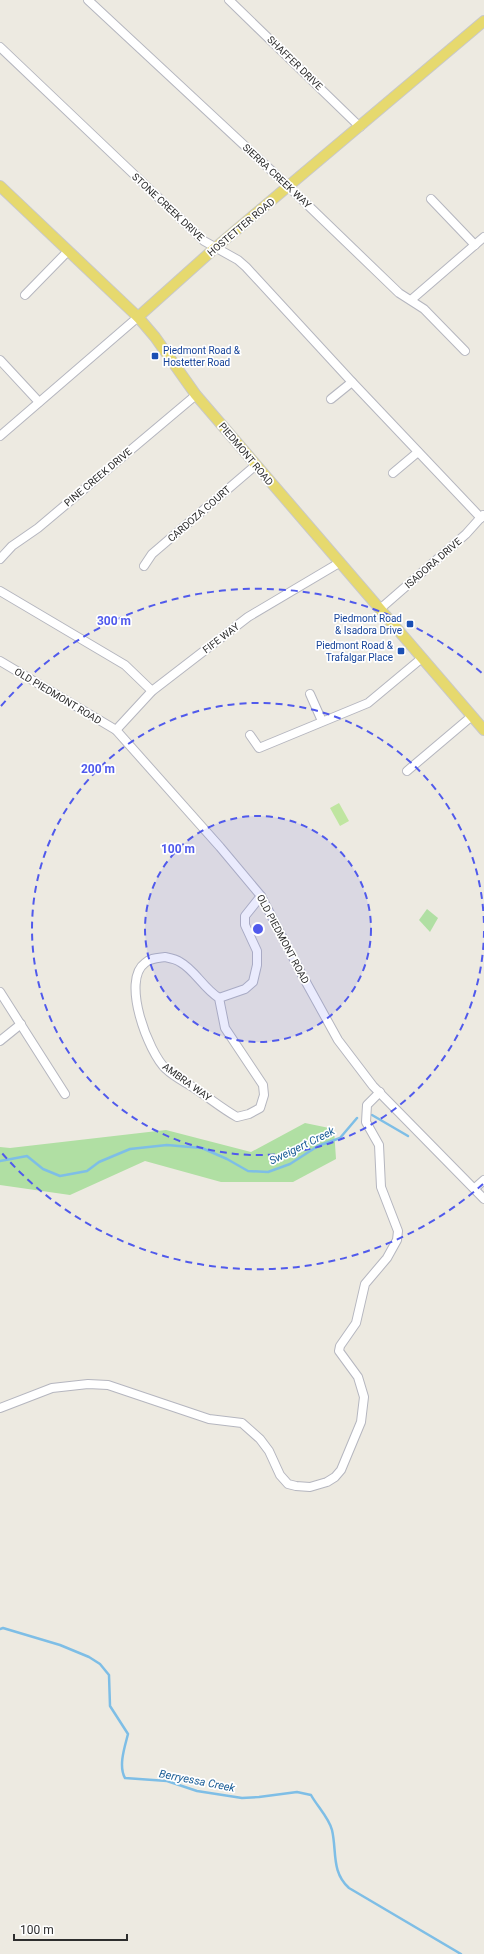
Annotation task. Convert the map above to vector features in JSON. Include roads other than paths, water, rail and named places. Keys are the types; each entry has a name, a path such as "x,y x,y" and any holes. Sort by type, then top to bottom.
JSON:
{"main road":[{"name":"HOSTETTER ROAD","path":"138,317 215,248 484,21"},
{"name":"PIEDMONT ROAD","path":"1,188 138,317 155,337 196,395 484,730"}],"street":[{"name":"SIERRA CREEK WAY","path":"88,0 289,187 399,293 424,309 465,351"},
{"name":"SHAFFER DRIVE","path":"229,0 360,127"},
{"name":"STONE CREEK DRIVE","path":"0,47 204,241 246,267 418,452 482,516"},
{"path":"431,199 475,245"},
{"path":"411,300 484,237"},
{"path":"25,295 68,251"},
{"name":"HOSTETTER ROAD","path":"0,436 138,317"},
{"path":"0,360 39,402"},
{"path":"331,399 352,382"},
{"name":"PINE CREEK DRIVE","path":"0,560 12,546 38,528 196,395"},
{"path":"393,473 418,452"},
{"name":"CARDOZA COURT","path":"144,566 152,554 256,465"},
{"name":"ISADORA DRIVE","path":"380,609 466,534 482,516"},
{"name":"FIFE WAY","path":"116,730 152,691 248,617 339,563"},
{"path":"0,591 125,665 152,691"},
{"path":"250,735 260,748 368,703 422,658"},
{"name":"OLD PIEDMONT ROAD","path":"0,662 116,730 262,896 301,974 338,1040 380,1092 484,1199"},
{"path":"310,694 322,721"},
{"path":"407,771 472,716"},
{"path":"220,998 245,989 253,982 257,965 257,951 245,924 245,916 262,896"},
{"name":"AMBRA WAY","path":"165,957 179,961 189,968 208,991 220,998 225,1028 263,1085 264,1095 260,1108 249,1114 237,1117 166,1069 157,1058 142,1026 134,983 138,971 144,963 153,959 165,957"},
{"path":"0,992 65,1094"},
{"path":"0,1041 21,1024"},
{"path":"0,1408 52,1388 88,1384 108,1385 209,1419 242,1423 260,1438 269,1451 280,1475 288,1484 310,1487 327,1482 335,1477 342,1470 361,1422 364,1397 358,1377 339,1351 340,1346 356,1323 365,1284 387,1258 397,1240 398,1231 381,1187 379,1145 366,1122 367,1105 380,1092"},
{"path":"474,1188 484,1180"}],"waterway":[{"name":"Sweigert Creek","path":"372,1115 408,1136"},
{"name":"Sweigert Creek","path":"0,1161 27,1156 43,1169 60,1176 87,1171 99,1162 130,1149 167,1145 202,1148 227,1159 248,1171 268,1172 290,1164 318,1146 340,1138 357,1118"},
{"name":"Berryessa Creek","path":"0,1629 3,1628 60,1645 89,1657 100,1664 109,1675 110,1706 128,1734 122,1762 125,1778 167,1781 197,1791 242,1798 297,1792 311,1795 326,1817 332,1830 337,1868 343,1882 349,1888 461,1954"}],"place":[{"name":"Piedmont Road & Hostetter Road","path":"155,356"},
{"name":"Piedmont Road & Isadora Drive","path":"410,624"},
{"name":"Piedmont Road & Trafalgar Place","path":"401,651"}]}
